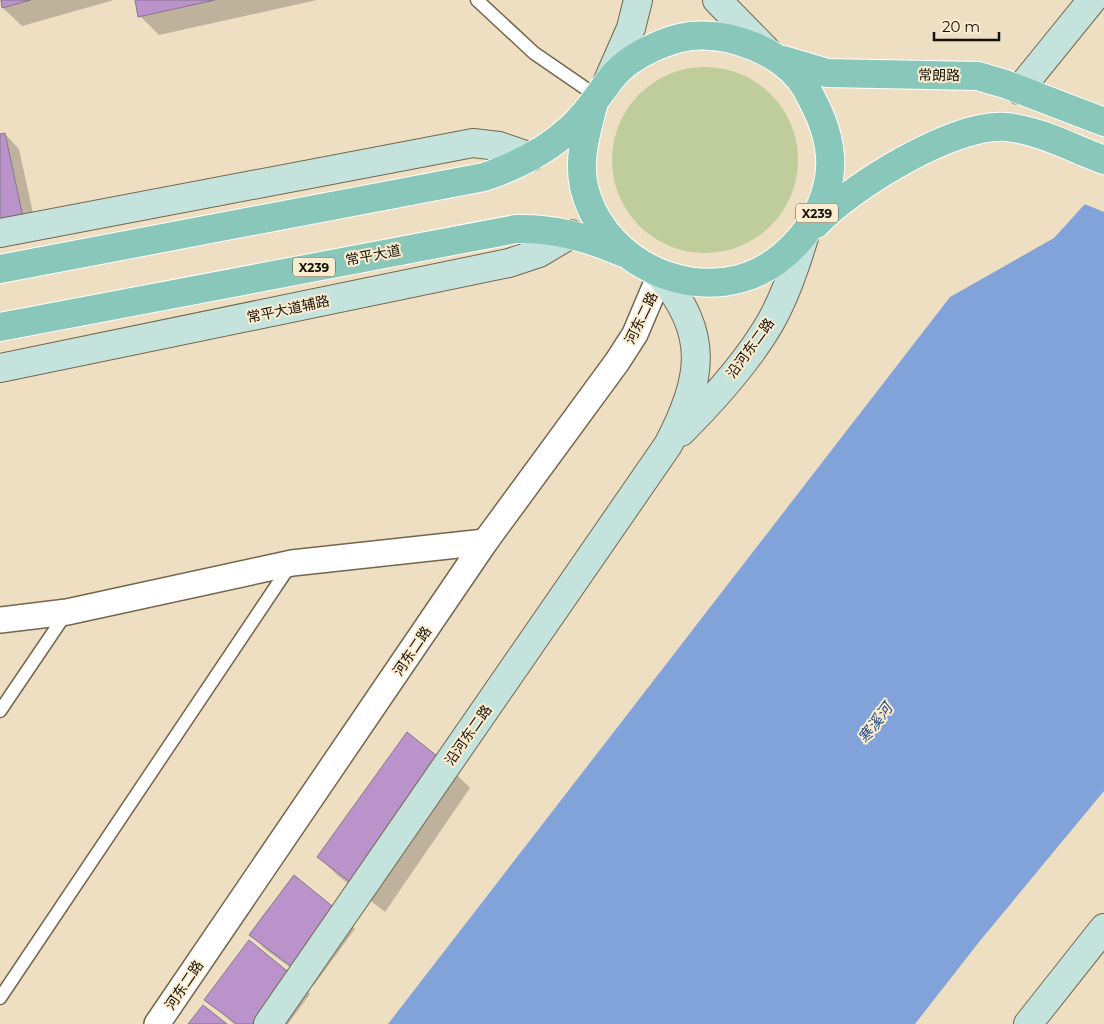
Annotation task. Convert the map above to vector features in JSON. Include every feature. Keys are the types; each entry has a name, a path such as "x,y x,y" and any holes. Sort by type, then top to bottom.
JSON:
{"main road":[{"path":"599,97 630,28 638,0"},
{"path":"717,0 770,54"},
{"path":"1019,90 1092,0"},
{"name":"X239","path":"0,269 484,177 507,169 531,157 556,141 599,97 616,72 650,48 690,36 732,38 770,54 802,81 822,117 830,158 824,199 806,234"},
{"name":"常朗路","path":"770,54 797,66 827,73 966,75 992,80 1104,122"},
{"name":"X239","path":"599,97 582,146 584,186 599,224 626,254 660,275 700,284 740,279 777,262 838,204 883,172 909,157 973,132 1005,127 1021,130 1042,135 1101,159"},
{"path":"0,233 473,143 492,145 531,157"},
{"name":"常平大道","path":"0,327 499,231 536,229 571,234 626,254"},
{"name":"常平大道辅路","path":"0,368 517,262 540,253 571,234"},
{"name":"沿河东二路","path":"668,445 721,389 769,324 794,270 806,234"},
{"name":"沿河东二路","path":"268,1024 668,445 683,416 695,379 695,354 691,325 684,306 660,275"},
{"path":"1028,1024 1104,928"}],"street":[{"name":"河东二路","path":"157,1024 486,542 617,362 635,334 660,275"},
{"path":"0,620 67,612 292,563 486,542"}],"lane":[{"path":"477,0 540,58 599,97"},
{"path":"0,998 292,563"},
{"path":"0,711 67,612"}],"green space":[{"path":"714,67 741,74 757,82 771,94 783,108 791,124 797,142 797,178 791,196 783,212 771,226 757,238 741,246 723,252 696,253 669,246 653,238 627,212 613,178 612,151 619,124 627,108 653,82 687,68"}],"water":[{"name":"寒溪河","path":"1104,183 1104,791 979,942 915,1024 388,1024 950,297 1054,238"}],"pier":[{"path":"1104,180 1104,212 1082,203"}],"building":[{"path":"1,0 31,0 2,8"},
{"path":"135,0 215,0 138,17"},
{"path":"5,133 24,222 0,225 0,134"},
{"path":"407,732 452,768 366,894 317,857"},
{"path":"294,875 342,914 299,972 249,935"},
{"path":"249,940 297,979 263,1024 237,1024 204,1000"},
{"path":"203,1005 227,1024 188,1024"}]}
